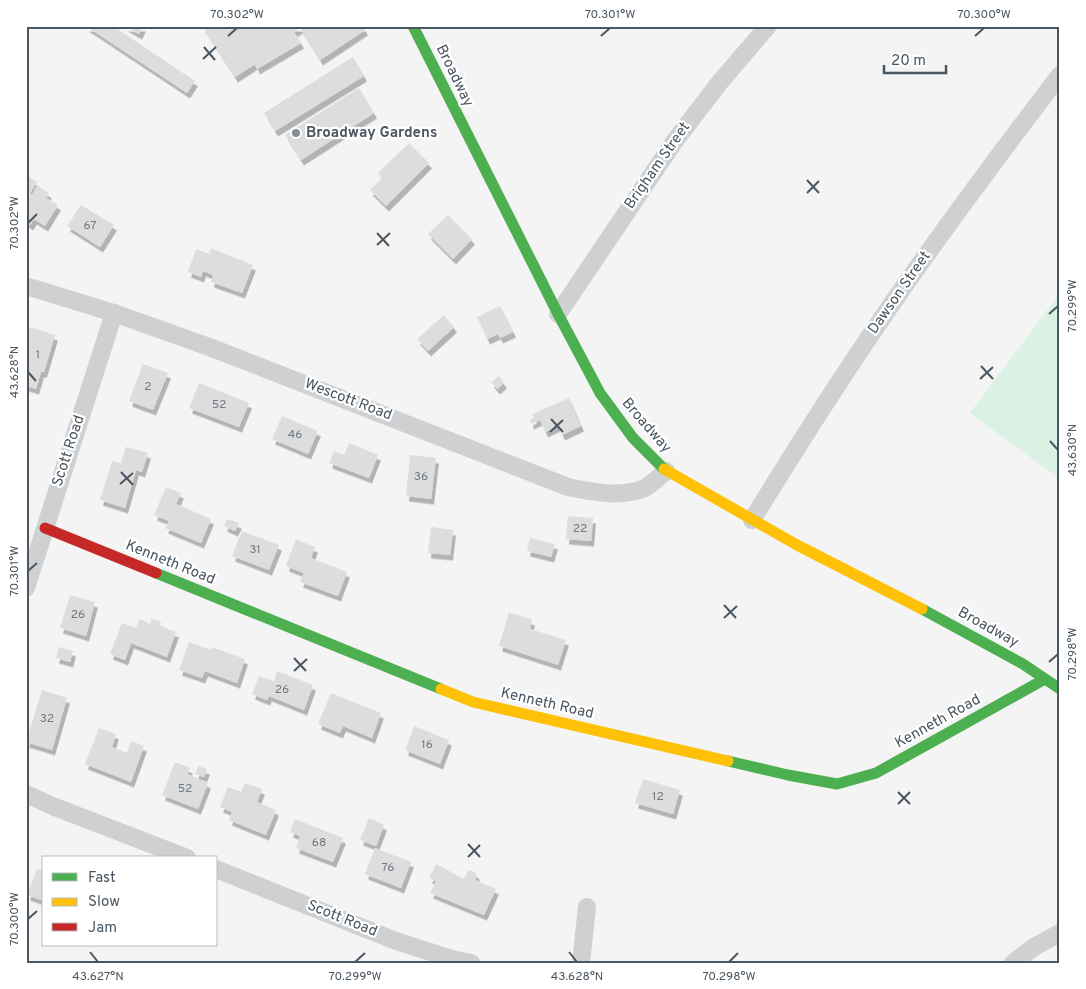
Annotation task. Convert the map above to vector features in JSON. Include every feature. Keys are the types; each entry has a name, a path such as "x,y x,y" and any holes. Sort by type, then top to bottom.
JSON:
{"street":[{"name":"Broadway","path":"413,26 558,314 600,392 633,438 666,471 797,545 994,648 1060,689"},
{"name":"Brigham Street","path":"558,314 674,142 720,82 768,26"},
{"name":"Dawson Street","path":"752,520 807,430 904,286 962,205 1060,75"},
{"name":"Wescott Road","path":"26,286 114,313 212,348 568,487 605,493 635,490 646,487 666,471"},
{"name":"Scott Road","path":"26,588 114,313"},
{"name":"Kenneth Road","path":"45,528 473,702 788,775 837,784 876,772 1045,679"},
{"path":"26,794 55,808 182,856"},
{"name":"Scott Road","path":"218,870 396,941 452,959 471,963"},
{"path":"581,963 587,907"},
{"path":"1012,963 1034,947 1060,932"}],"green space":[{"path":"1060,293 1060,479 970,413"}],"building":[{"path":"86,26 113,26 195,81 187,93"},
{"path":"125,26 143,26 139,34"},
{"path":"202,26 363,26 365,30 320,60 300,28 294,32 301,43 257,69 255,64 235,77"},
{"path":"353,57 364,76 275,131 264,113"},
{"path":"359,88 374,113 301,160 285,135"},
{"path":"409,143 429,163 386,206 370,190 382,178 378,173"},
{"path":"26,175 37,182 30,193 32,195 37,186 49,193 46,198 58,205 45,226 34,219 30,225 26,222"},
{"path":"81,205 114,225 100,247 67,226"},
{"path":"448,215 472,239 453,259 428,234"},
{"path":"211,248 253,265 242,293 211,282 213,275 203,271 201,277 188,272 196,249 209,254"},
{"path":"500,306 513,332 500,338 498,334 487,339 477,317"},
{"path":"444,315 454,327 428,351 417,339"},
{"path":"30,327 55,335 44,372 41,372 36,389 26,386 26,339"},
{"path":"143,364 168,373 153,410 129,401"},
{"path":"499,376 504,383 497,389 491,382"},
{"path":"199,383 249,403 239,427 189,408"},
{"path":"569,398 581,426 562,435 558,426 545,432 540,420 531,424 530,420 534,418 532,414"},
{"path":"282,416 318,431 308,454 272,439"},
{"path":"349,443 378,455 369,478 329,463 334,451 344,455"},
{"path":"126,447 148,453 142,472 136,470 125,508 100,500 112,461 121,463"},
{"path":"410,455 436,458 431,499 406,496"},
{"path":"166,487 181,493 176,504 211,519 201,543 165,528 169,521 154,515"},
{"path":"568,516 593,518 591,541 566,539"},
{"path":"227,519 239,523 235,531 224,526"},
{"path":"431,527 453,530 450,555 428,553"},
{"path":"242,531 279,545 269,570 232,556"},
{"path":"530,538 555,544 551,557 527,551"},
{"path":"296,539 315,547 311,558 347,572 338,596 300,582 304,573 286,566"},
{"path":"70,595 95,602 86,636 60,628"},
{"path":"509,612 532,620 530,629 566,640 558,665 499,646"},
{"path":"140,619 150,624 152,619 161,622 160,626 176,632 167,657 131,643 125,660 110,654 122,623 136,628"},
{"path":"189,642 211,650 212,647 245,659 237,683 205,671 202,678 179,670"},
{"path":"59,647 73,651 70,662 56,658"},
{"path":"277,671 313,685 304,710 269,696 267,700 252,694 259,676 274,681"},
{"path":"42,690 67,698 52,750 26,742"},
{"path":"331,693 381,713 372,738 343,726 340,733 318,724"},
{"path":"414,726 449,740 440,764 405,750"},
{"path":"99,728 116,734 112,747 127,753 131,741 144,746 131,782 85,764"},
{"path":"175,762 190,768 187,774 208,783 198,809 162,795"},
{"path":"198,766 207,769 204,777 195,774"},
{"path":"643,779 680,790 673,814 635,803"},
{"path":"245,783 262,789 257,802 276,810 266,835 229,820 232,812 220,807 228,787 241,792"},
{"path":"369,818 384,825 376,846 360,840"},
{"path":"295,819 343,838 333,862 296,848 300,836 290,832"},
{"path":"375,848 411,862 401,888 365,874"},
{"path":"436,864 464,879 470,870 476,873 475,880 496,889 484,915 430,893 436,881 429,878"},
{"path":"37,869 42,870 42,900 27,895"}],"traffic: fast":[{"path":"413,26 558,314 600,393 633,438 664,469"},
{"path":"156,573 441,689"},
{"path":"922,609 1023,664 1060,689"},
{"path":"728,761 837,784 876,773 1045,679"}],"traffic: slow":[{"path":"664,469 797,545 922,609"},
{"path":"441,689 473,702 728,761"}],"traffic: jam":[{"path":"45,528 156,573"}],"place":[{"name":"Broadway Gardens","path":"296,133"}]}
